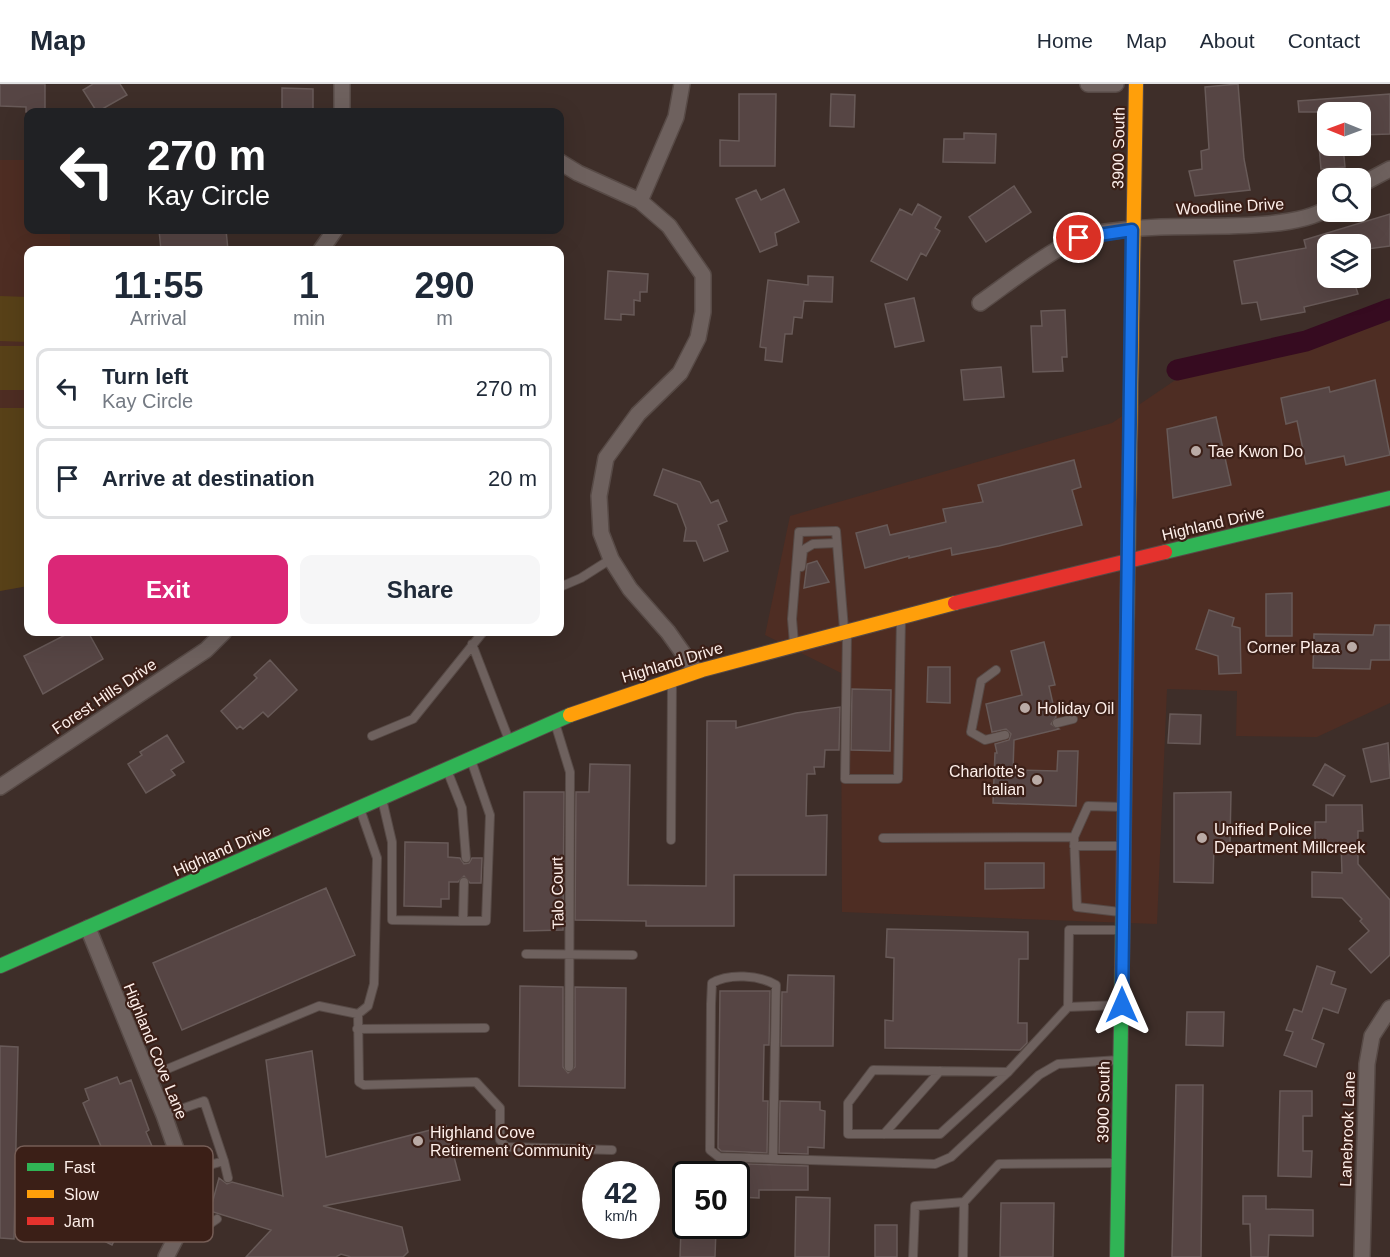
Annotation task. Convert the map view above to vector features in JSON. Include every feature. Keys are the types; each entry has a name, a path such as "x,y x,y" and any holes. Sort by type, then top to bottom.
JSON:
{"main road":[{"name":"3900 South","path":"1117,1257 1136,84"},
{"name":"Highland Drive","path":"0,966 554,722 672,677 901,617 1390,498"}],"street":[{"path":"342,84 342,108"},
{"path":"640,201 676,117 682,84"},
{"path":"1088,84 1116,84"},
{"path":"564,164 640,201 669,226 704,275 703,312 699,338 680,374 638,414 606,458 599,496 601,533 611,559 630,589 668,632 695,670"},
{"path":"1371,179 1390,169"},
{"name":"Woodline Drive","path":"980,303 1079,238 1132,230 1306,219 1317,214"},
{"name":"Forest Hills Drive","path":"0,788 206,650 220,636"},
{"name":"Highland Cove Lane","path":"88,928 175,1146"},
{"name":"Lanebrook Lane","path":"1362,1257 1367,1064 1372,1036 1390,1008"},
{"name":"Highland Cove Lane","path":"166,1257 174,1242"}],"lane":[{"path":"794,644 792,619 799,532 836,531 846,631 845,779 898,780 901,617"},
{"path":"794,588 799,582 803,550 813,544 837,543"},
{"path":"564,585 581,578 611,559"},
{"path":"372,736 413,719 479,636"},
{"path":"472,644 510,741"},
{"path":"996,670 981,681 971,732 985,740 1005,735"},
{"path":"671,840 672,677"},
{"path":"1057,723 1073,719"},
{"name":"Talo Court","path":"554,722 570,772 569,1067"},
{"path":"381,798 392,842 392,920 486,921 490,815 470,759"},
{"path":"447,769 462,807 466,858"},
{"path":"1122,912 1077,907 1074,842 1088,806 1124,807"},
{"path":"359,808 378,858 374,984 368,1006 358,1014 359,1083 364,1085 476,1082 500,1108 500,1140 506,1147 612,1150"},
{"path":"883,838 1074,842 1124,846"},
{"path":"463,921 464,882"},
{"path":"1008,1072 873,1070 848,1103 848,1134 940,1134 1008,1072 1068,1007 1069,930 1122,930"},
{"path":"526,954 633,955"},
{"path":"773,1158 776,985 766,979 722,977 712,983 710,1150 719,1157 935,1164 951,1157 1040,1075 1058,1064 1121,1060"},
{"path":"1068,1007 1122,1005"},
{"path":"148,1077 319,1006 358,1014"},
{"path":"357,1029 485,1028"},
{"path":"884,1134 940,1071"},
{"path":"164,1115 204,1101 228,1178"},
{"path":"213,1164 224,1161"},
{"path":"913,1257 915,1206 963,1202 999,1164 1119,1162"},
{"path":"963,1202 963,1257"}],"shaded area":[{"path":"0,160 24,160 24,234 70,234 70,246 24,246 24,587 0,591"},
{"path":"0,296 24,297 24,342 0,341"},
{"path":"1390,321 1390,703 1317,737 1236,736 1237,691 1167,689 1157,924 842,912 841,673 765,635 790,516 1112,423 1174,381"},
{"path":"0,346 24,346 24,390 0,390"},
{"path":"0,408 24,408 24,587 0,591"}],"building":[{"path":"0,84 45,84 45,108 0,106"},
{"path":"93,84 120,84 127,95 104,108 94,108 83,90"},
{"path":"1238,84 1244,159 1250,190 1195,196 1189,171 1202,169 1201,151 1209,149 1205,87"},
{"path":"282,88 313,89 313,108 282,108"},
{"path":"739,94 776,94 775,166 720,166 720,140 739,141"},
{"path":"831,94 855,95 854,127 830,126"},
{"path":"1390,94 1390,134 1371,135 1371,102 1317,102 1317,112 1299,112 1298,101"},
{"path":"964,133 996,134 995,163 943,162 944,139 964,139"},
{"path":"1320,156 1344,156 1345,167 1321,168"},
{"path":"1014,186 1031,212 986,242 969,217"},
{"path":"784,189 799,222 775,233 777,245 760,252 736,199 756,190 761,200"},
{"path":"918,204 941,217 935,228 940,231 926,256 921,253 907,280 871,261 900,209 912,215"},
{"path":"1390,214 1390,246 1371,249 1371,234 1324,234 1364,222 1371,222 1371,220"},
{"path":"159,234 226,234 228,246 161,246"},
{"path":"1317,236 1317,288 1356,288 1358,294 1304,307 1305,312 1261,320 1257,302 1242,304 1234,261 1306,248 1304,240"},
{"path":"608,271 648,274 647,292 640,292 640,301 634,300 634,315 621,314 621,320 605,319"},
{"path":"808,276 833,277 832,302 804,301 802,318 794,317 792,334 785,334 782,362 765,360 766,348 760,347 768,280 808,285"},
{"path":"914,298 924,341 895,347 885,304"},
{"path":"1065,310 1067,357 1062,357 1063,371 1033,372 1031,326 1042,326 1041,311"},
{"path":"1001,367 1004,397 964,400 961,370"},
{"path":"1375,380 1390,455 1346,465 1344,456 1306,464 1297,421 1286,424 1281,398 1329,387 1330,392"},
{"name":"Tae Kwon Do","path":"1216,417 1231,485 1173,498 1167,429"},
{"path":"1074,460 1081,487 1072,490 1082,525 999,546 952,555 951,548 865,568 856,533 887,525 890,535 946,522 943,509 983,502 978,485"},
{"path":"663,469 700,482 711,503 718,500 727,521 718,525 728,551 704,561 696,541 684,541 686,528 677,504 654,495"},
{"path":"817,561 829,582 804,588 807,564"},
{"path":"1292,593 1292,636 1266,636 1266,594"},
{"path":"1209,610 1234,618 1232,626 1240,628 1241,673 1219,674 1218,656 1196,649"},
{"name":"Corner Plaza","path":"1375,625 1390,625 1390,660 1371,660 1370,669 1313,668 1314,634 1373,635"},
{"path":"63,636 90,636 103,659 43,694 24,656"},
{"path":"1044,642 1055,685 1049,686 1056,717 1051,724 1059,729 1014,740 1013,770 1057,771 1058,751 1078,751 1076,806 993,803 995,753 997,753 995,744 1009,740 1011,734 1006,729 992,732 986,704 1022,695 1011,651"},
{"path":"270,660 297,690 268,717 263,712 243,729 240,726 237,729 221,711 257,678 254,675"},
{"path":"928,667 950,667 950,703 927,702"},
{"path":"852,689 891,690 890,751 851,750"},
{"path":"840,707 839,750 825,750 824,767 814,767 815,774 807,774 806,816 827,815 826,875 734,875 734,926 646,926 646,921 575,920 576,792 589,792 590,764 630,765 628,885 706,886 707,721 736,721 736,728 796,713"},
{"path":"1170,714 1201,715 1200,744 1168,743"},
{"path":"167,735 184,762 171,770 175,775 146,793 128,764 142,755 140,752"},
{"path":"1388,743 1390,778 1371,782 1363,749"},
{"path":"1325,764 1345,776 1333,796 1313,785"},
{"path":"524,792 564,792 563,930 524,931"},
{"name":"Unified Police Department Millcreek","path":"1231,792 1230,843 1214,843 1213,883 1174,882 1174,793"},
{"path":"1326,805 1362,805 1363,831 1358,831 1358,864 1390,900 1390,955 1371,973 1349,949 1369,931 1360,921 1362,919 1342,898 1312,897 1312,872 1342,873 1341,843 1315,843 1315,822 1326,822"},
{"path":"405,842 448,843 448,857 460,858 464,864 469,863 472,858 482,858 481,883 470,883 464,876 458,882 449,882 449,899 441,899 441,907 404,906"},
{"path":"985,863 1044,863 1044,888 985,889"},
{"path":"326,888 355,955 182,1030 153,963"},
{"path":"887,929 1028,932 1028,959 1019,959 1018,1023 1027,1023 1027,1043 1020,1050 885,1048 885,1020 893,1021 894,958 886,957"},
{"path":"1317,966 1335,972 1331,984 1346,989 1338,1013 1323,1008 1312,1039 1324,1044 1316,1067 1284,1055 1293,1032 1286,1030 1294,1009 1302,1012"},
{"path":"788,975 834,976 833,1046 781,1046 782,992 787,992"},
{"path":"520,986 563,987 563,1067 568,1073 575,1067 575,987 626,988 625,1088 519,1086"},
{"path":"720,991 770,991 769,1045 764,1045 763,1101 768,1101 767,1153 721,1151 718,1148"},
{"path":"1187,1012 1224,1012 1223,1046 1186,1045"},
{"path":"0,1046 18,1047 14,1239 0,1238"},
{"name":"Highland Cove Retirement Community","path":"312,1051 326,1157 446,1126 460,1180 323,1206 402,1227 408,1252 403,1257 351,1257 341,1254 336,1257 246,1257 271,1230 213,1212 213,1200 219,1178 227,1184 232,1182 283,1196 266,1060"},
{"path":"117,1077 120,1084 131,1080 149,1130 146,1132 152,1146 101,1146 83,1103 89,1100 85,1089"},
{"path":"1176,1085 1203,1085 1201,1257 1172,1257"},
{"path":"1280,1091 1312,1091 1312,1116 1303,1116 1303,1151 1312,1151 1311,1177 1278,1176"},
{"path":"780,1101 820,1102 820,1110 825,1111 824,1148 808,1147 808,1154 779,1153"},
{"path":"750,1164 808,1166 808,1190 759,1190 759,1198 750,1198"},
{"path":"1243,1196 1266,1196 1266,1209 1313,1210 1313,1236 1269,1235 1268,1257 1251,1257 1250,1224 1243,1224"},
{"path":"796,1197 830,1198 829,1257 795,1257"},
{"path":"1001,1203 1054,1203 1053,1257 1000,1257"},
{"path":"875,1225 897,1225 897,1257 875,1257"},
{"path":"681,1239 716,1239 715,1257 680,1257"}],"waterway":[{"path":"1177,370 1306,341 1390,309"}],"traffic: fast":[{"path":"1165,552 1390,498"},
{"path":"0,966 570,715"},
{"path":"1117,1257 1123,908"}],"traffic: slow":[{"path":"1127,624 1136,84"},
{"path":"570,715 702,670 955,603"}],"traffic: jam":[{"path":"955,603 1165,552"},
{"path":"1123,908 1127,624"}],"place":[{"name":"Tae Kwon Do","path":"1196,451"},
{"name":"Corner Plaza","path":"1352,647"},
{"name":"Holiday Oil","path":"1025,708"},
{"name":"Charlotte's Italian","path":"1037,780"},
{"name":"Unified Police Department Millcreek","path":"1202,838"},
{"name":"Highland Cove Retirement Community","path":"418,1141"}],"route":[{"path":"1079,238 1092,234 1132,230 1122,1005"}]}
